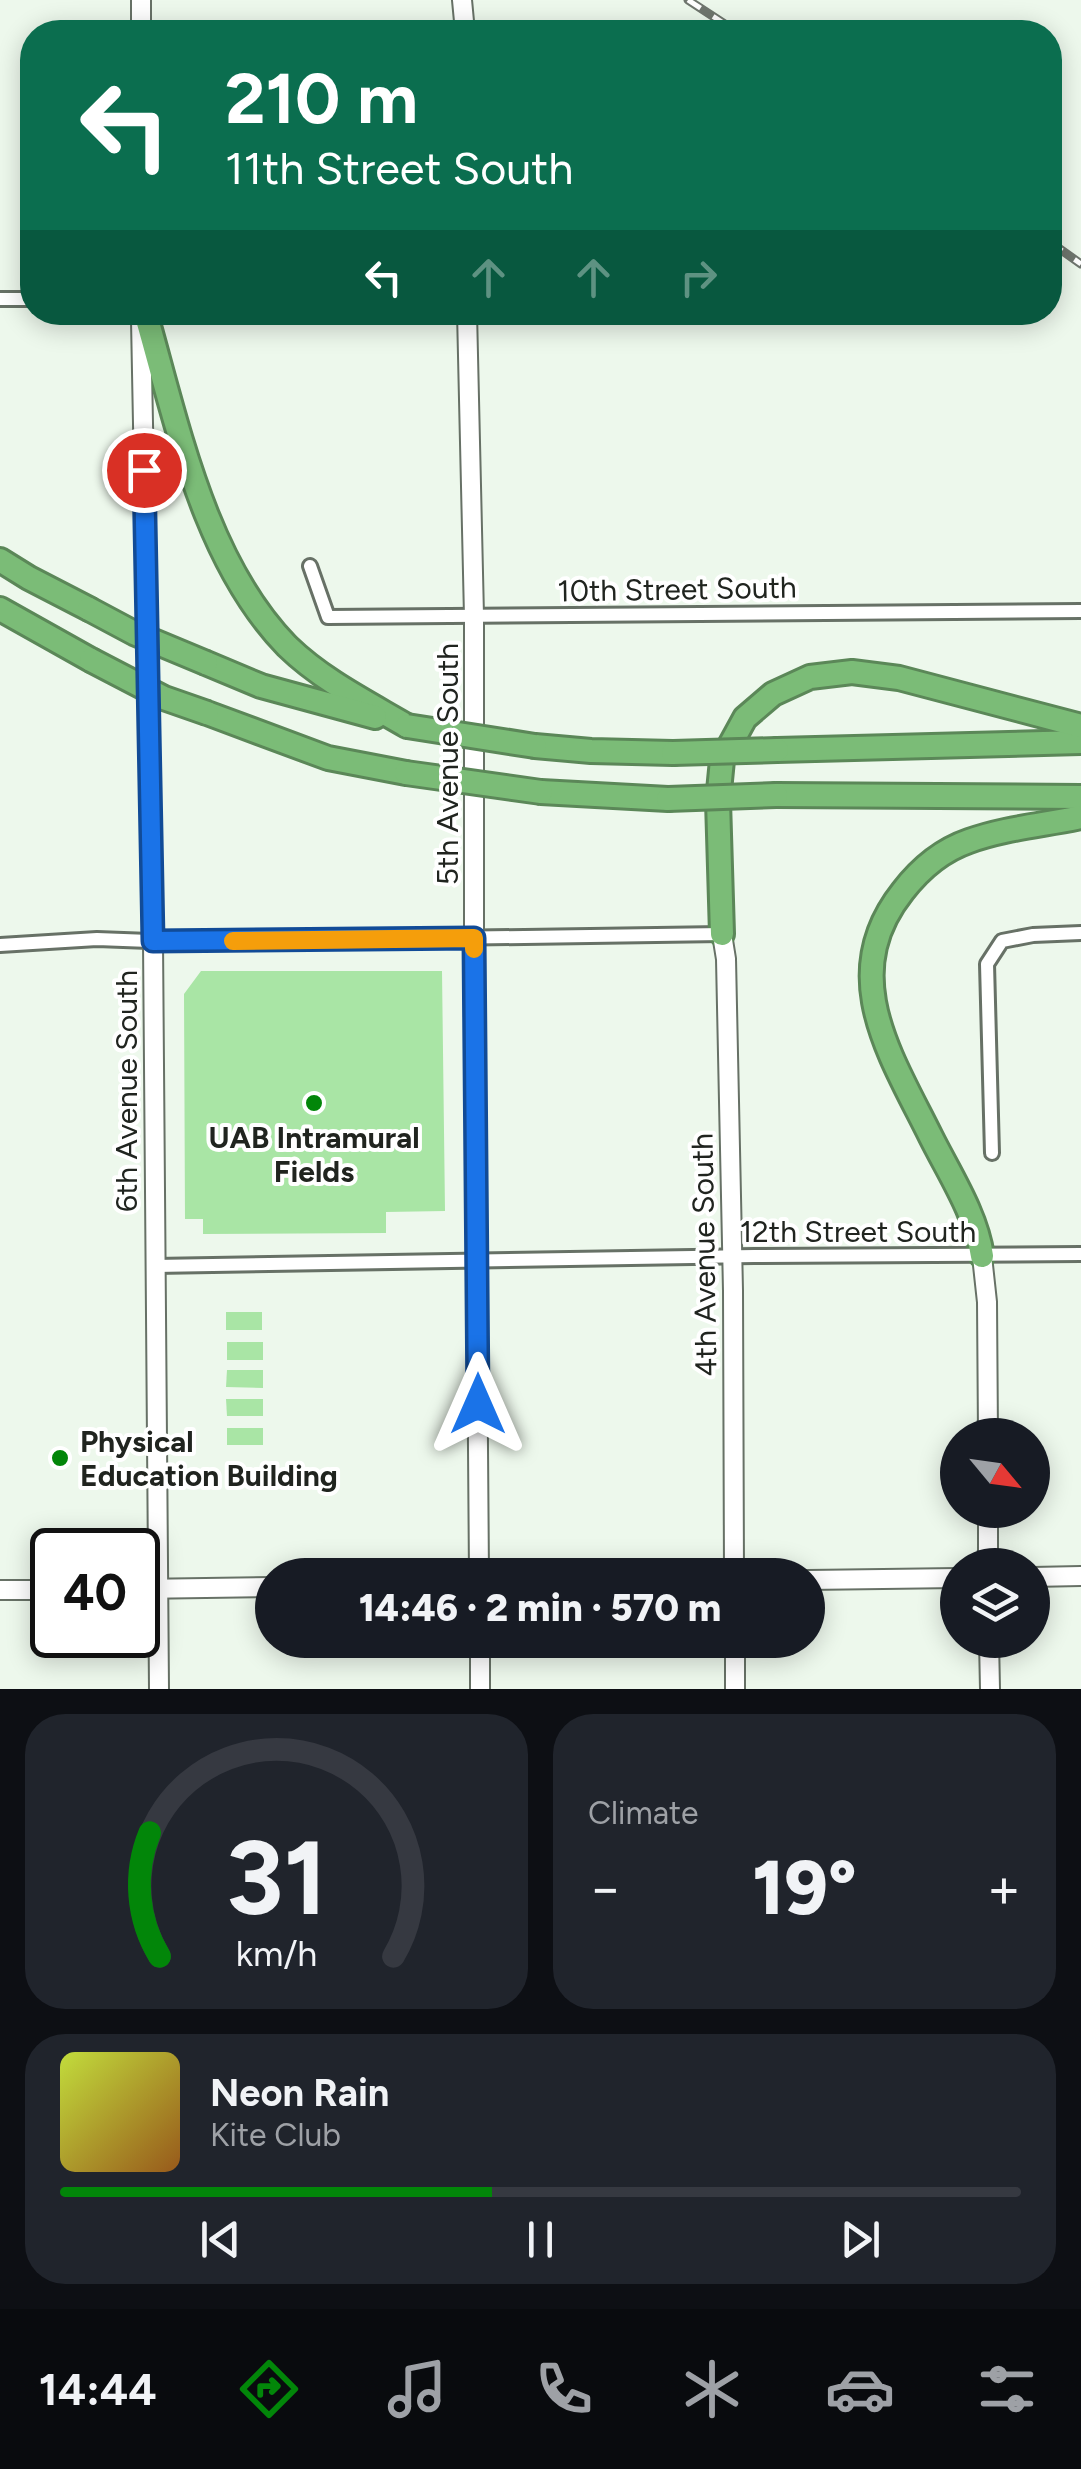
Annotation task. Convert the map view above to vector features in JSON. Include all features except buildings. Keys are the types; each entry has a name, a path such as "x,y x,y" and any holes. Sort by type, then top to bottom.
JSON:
{"highway":[{"path":"147,325 184,450 214,533 253,605 288,646 328,680 408,726"},
{"path":"0,560 134,633 261,686 408,726 536,746 673,754 1081,742"},
{"path":"0,608 164,698 328,758 406,773 540,792 668,799 776,795 1081,797"},
{"path":"0,624 91,660"},
{"path":"722,934 718,801 722,760 744,718 773,694 810,677 852,672 899,678 1081,726"},
{"path":"982,1256 974,1224 879,1026 870,978 876,938 910,881 938,856 969,841 1008,830 1081,817"}],"street":[{"name":"6th Avenue South","path":"143,325 157,1528"},
{"name":"5th Avenue South","path":"467,325 474,616 479,1558"},
{"name":"10th Street South","path":"310,566 328,618 1081,611"},
{"path":"0,945 98,940 722,934"},
{"name":"4th Avenue South","path":"722,934 726,959 732,1257 734,1558"},
{"path":"992,1153 987,964 1002,942 1034,935 1081,934"},
{"name":"12th Street South","path":"155,1266 1081,1254"},
{"path":"982,1256 988,1302 988,1418"},
{"path":"1050,1577 1081,1576"},
{"path":"825,1580 940,1578"},
{"path":"160,1589 255,1587"},
{"path":"0,1590 30,1590"},
{"name":"6th Avenue South","path":"159,1658 159,1689"},
{"path":"480,1658 480,1689"},
{"path":"735,1658 735,1689"},
{"path":"989,1658 990,1689"}],"green space":[{"name":"UAB Intramural Fields","path":"201,971 442,971 445,1211 386,1212 386,1233 203,1234 203,1219 185,1219 184,994"},
{"path":"226,1312 262,1312 262,1330 226,1330"},
{"path":"227,1342 263,1342 263,1360 227,1360"},
{"path":"227,1370 263,1370 263,1388 226,1387"},
{"path":"226,1399 263,1399 263,1416 227,1416"},
{"path":"227,1428 263,1428 263,1445 227,1445"}],"railway":[{"path":"688,0 719,20"},
{"path":"1062,251 1081,264"}],"slow traffic":[{"path":"233,941 474,938 474,949"}],"place":[{"name":"UAB Intramural Fields","path":"314,1103"},
{"name":"Physical Education Building","path":"60,1458"}],"route":[{"path":"144,470 153,941 474,938 478,1404"}]}
